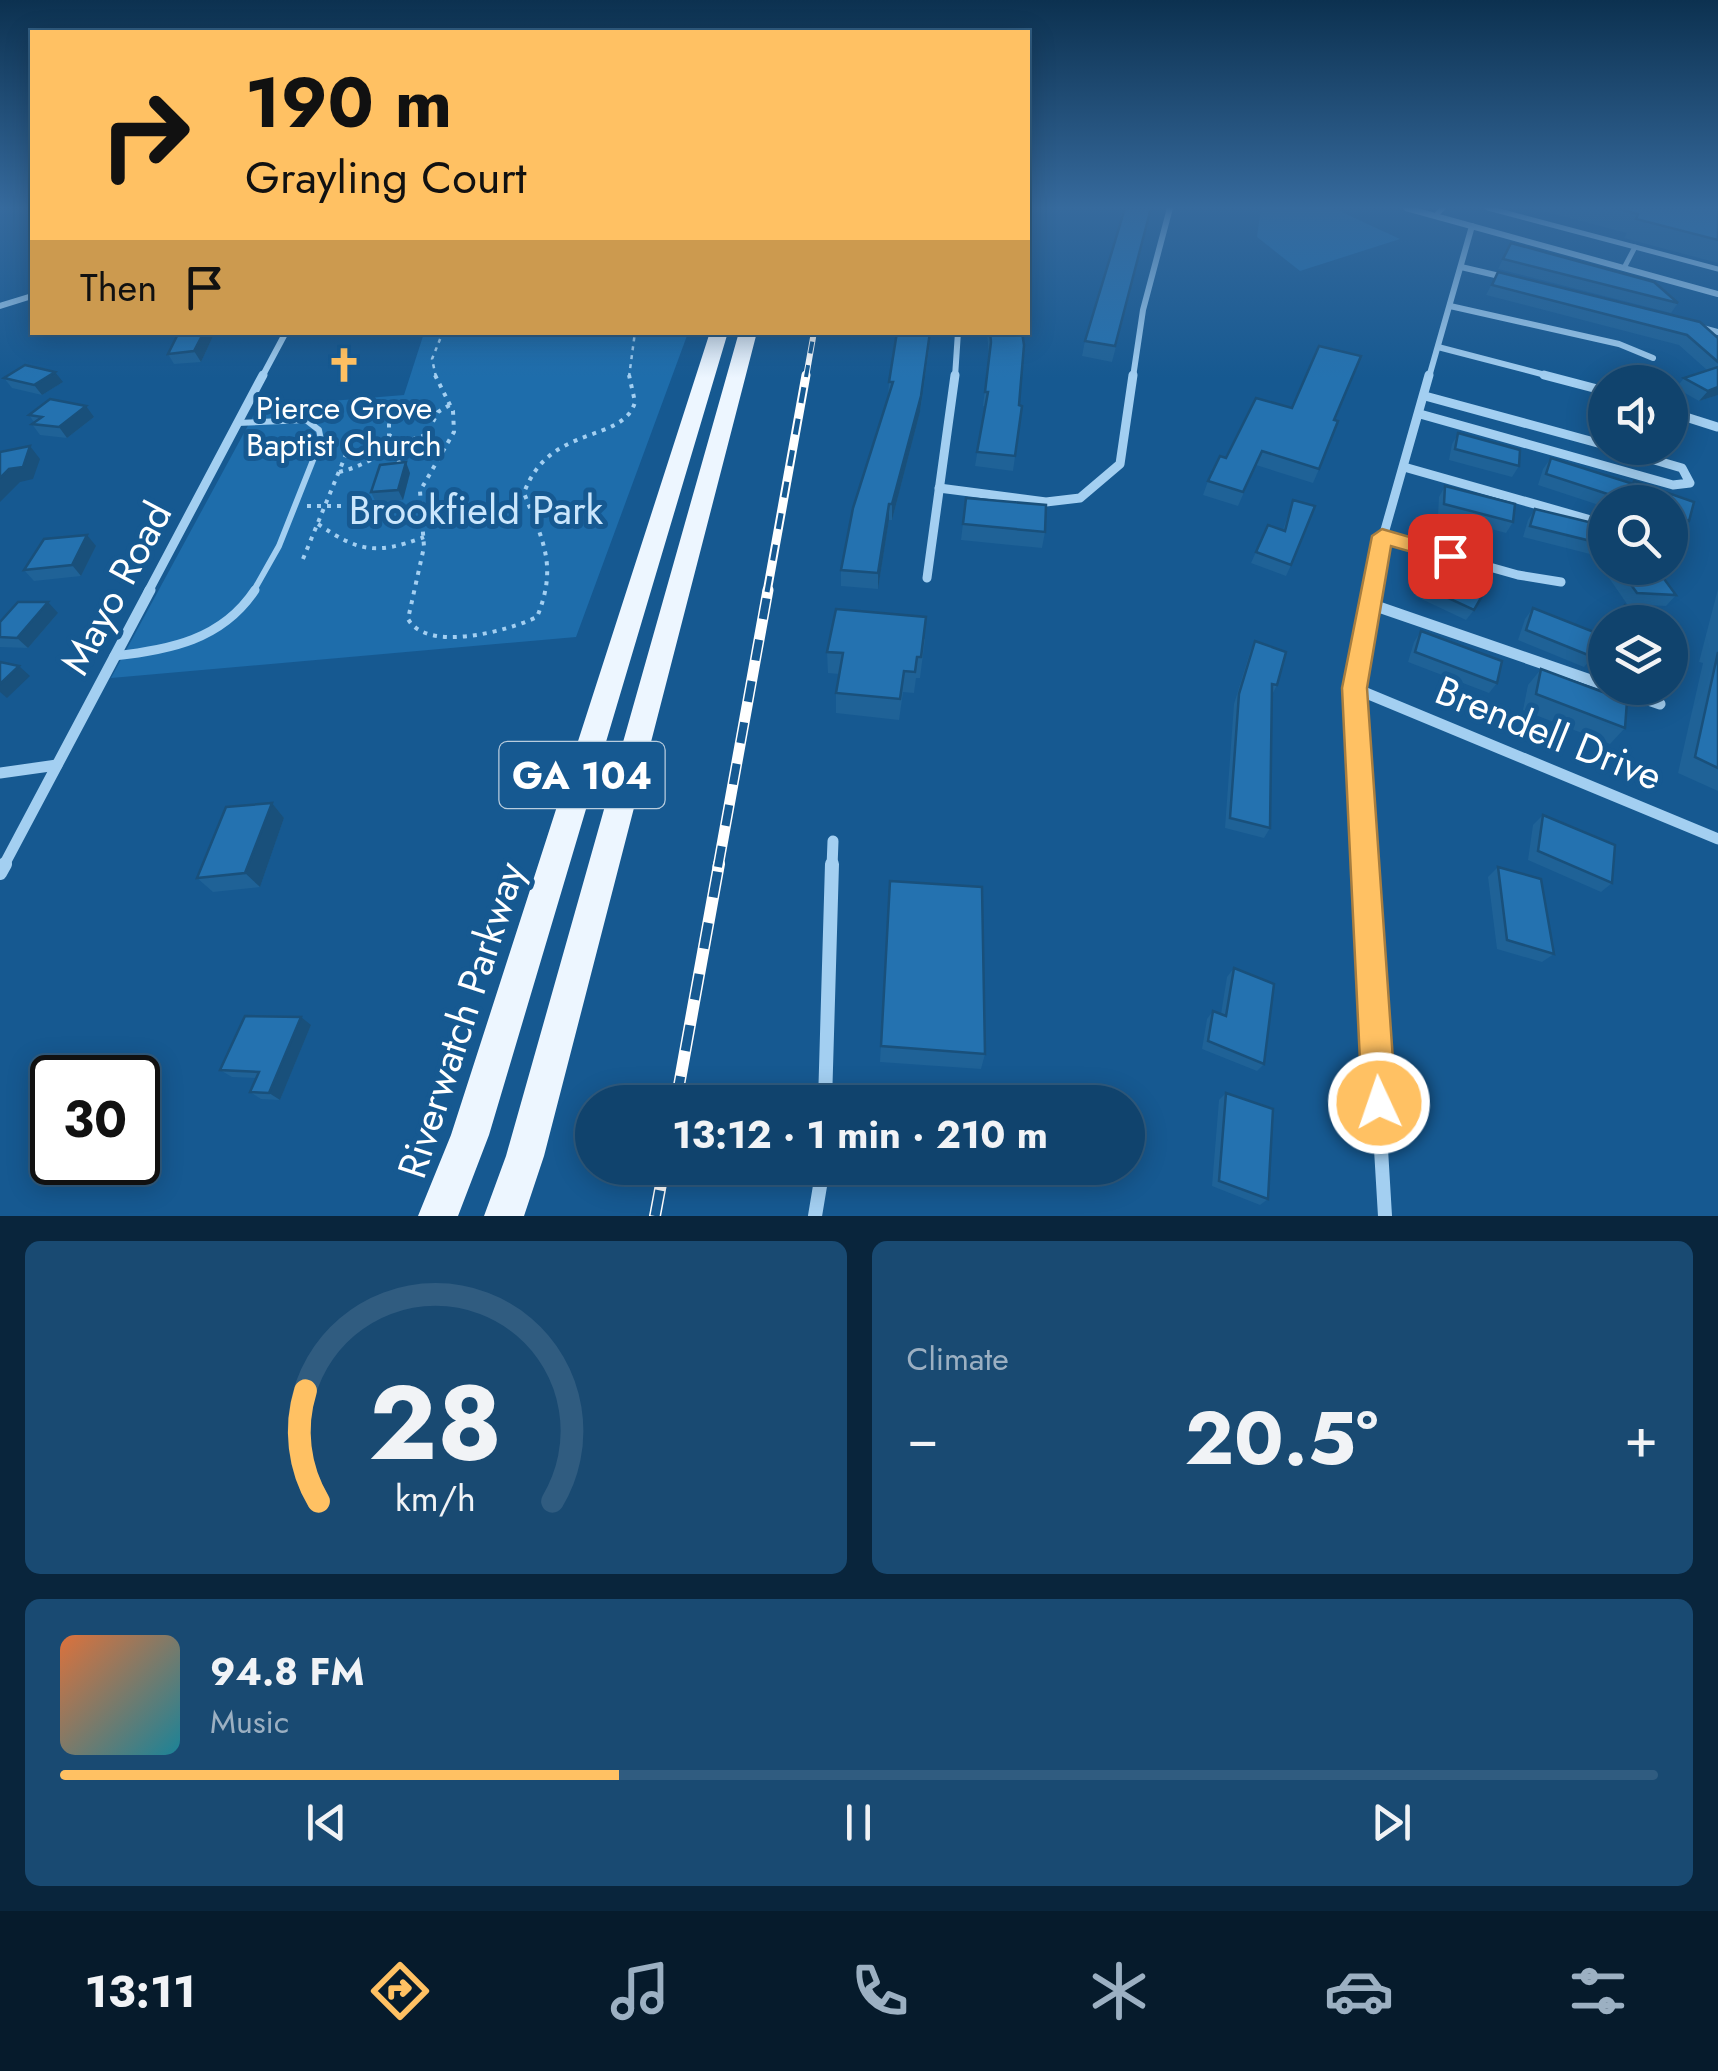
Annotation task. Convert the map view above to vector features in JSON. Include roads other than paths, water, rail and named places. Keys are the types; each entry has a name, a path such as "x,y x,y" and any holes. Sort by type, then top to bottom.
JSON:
{"main road":[{"name":"Riverwatch Parkway","path":"438,1216 476,1116 718,335"},
{"name":"GA 104","path":"504,1216 525,1156 747,335"}],"street":[{"path":"938,488 1046,502 1080,498 1120,464 1143,310 1155,265"},
{"path":"1612,265 1718,294"},
{"path":"1385,1216 1354,688 1382,536 1460,267 1511,278"},
{"path":"0,306 30,297"},
{"path":"1450,306 1618,344 1653,358"},
{"path":"1683,322 1718,332"},
{"name":"Mayo Road","path":"0,873 284,335"},
{"path":"926,578 953,399 958,335"},
{"path":"1438,347 1588,387"},
{"path":"1425,396 1588,440"},
{"path":"1420,414 1588,461"},
{"path":"1688,418 1717,427"},
{"path":"1602,465 1673,485 1690,484 1690,475 1672,465"},
{"path":"1404,467 1588,519"},
{"path":"1382,536 1518,576 1561,582"},
{"path":"1370,604 1588,679"},
{"name":"Brendell Drive","path":"1354,688 1718,838"},
{"path":"0,772 58,765"},
{"path":"825,1085 832,841"},
{"path":"815,1216 820,1185"}],"lane":[{"path":"114,656 179,646 215,631 236,614 263,577 321,440 319,430 306,420 237,422"}],"railway":[{"path":"806,377 813,335"},
{"path":"767,592 806,375"},
{"path":"718,867 768,590"},
{"path":"679,1085 719,864"},
{"path":"655,1216 661,1185"}],"place":[{"name":"Pierce Grove Baptist Church","path":"344,365"}],"park label":[{"name":"Brookfield Park","path":"476,510"}]}
